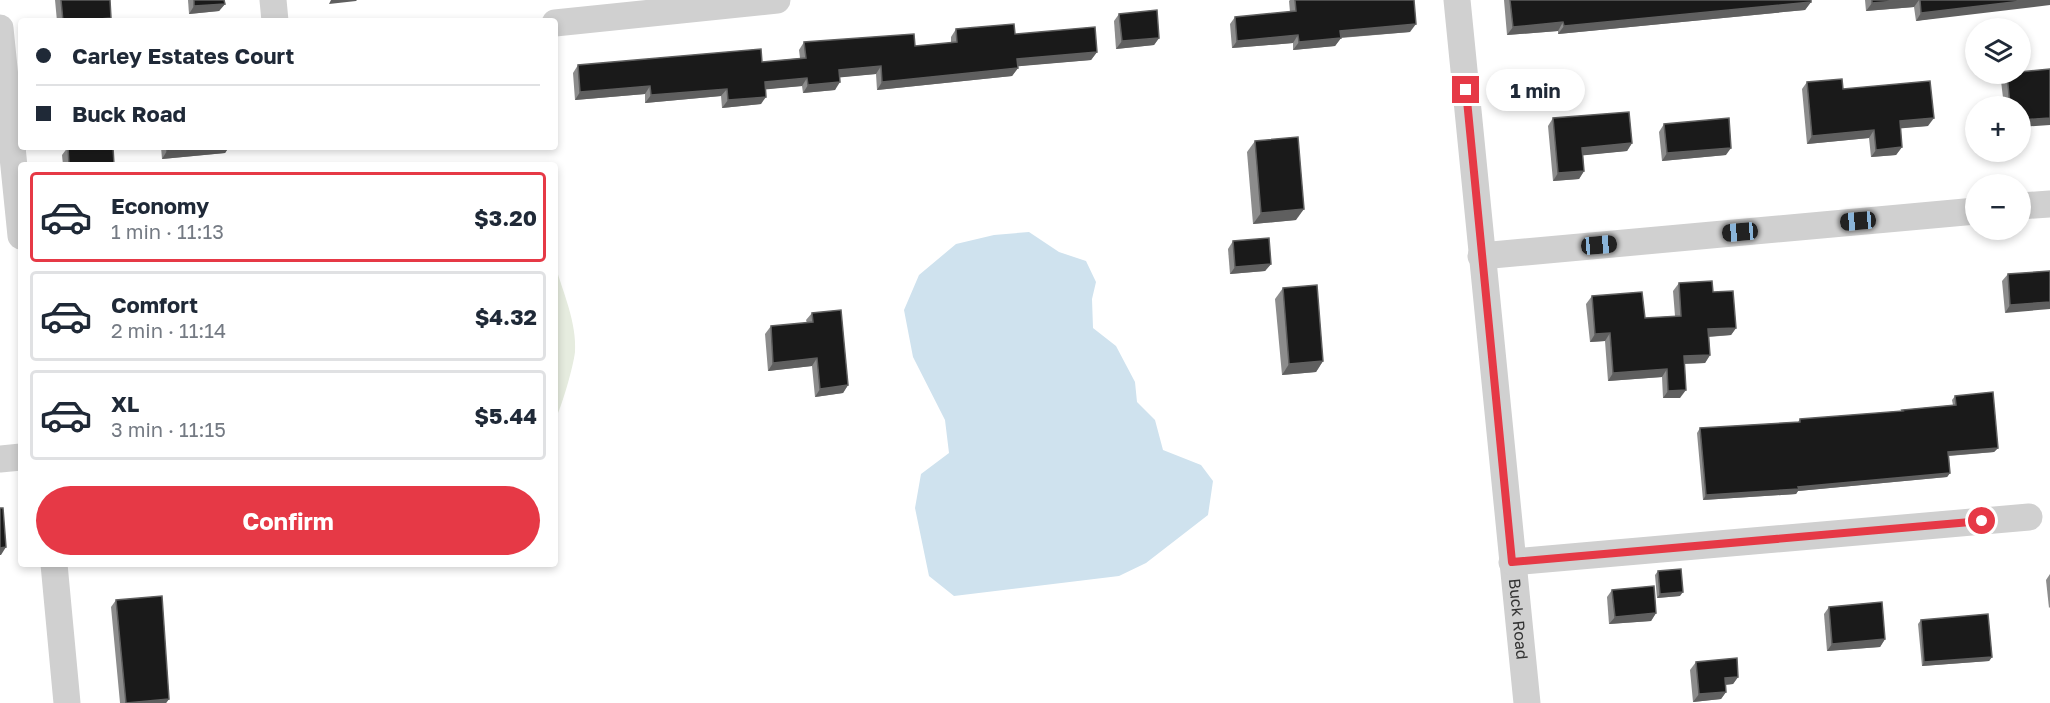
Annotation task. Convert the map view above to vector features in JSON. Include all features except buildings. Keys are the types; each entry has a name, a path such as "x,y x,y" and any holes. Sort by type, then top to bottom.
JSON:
{"street":[{"path":"273,0 275,18"},
{"path":"558,23 777,0"},
{"name":"Buck Road","path":"1457,0 1527,703"},
{"path":"0,28 13,77 18,176"},
{"path":"2031,205 2050,204"},
{"path":"1481,256 1965,212"},
{"path":"0,459 18,457"},
{"path":"1512,562 2029,517"},
{"path":"54,567 67,703"}],"shaded area":[{"path":"558,274 569,308 575,341 570,377 558,413"}],"water":[{"path":"1029,232 1059,252 1086,261 1096,282 1092,299 1093,328 1116,346 1135,382 1137,402 1155,420 1163,450 1201,465 1213,481 1208,515 1146,563 1119,576 954,596 929,576 915,508 921,474 949,453 945,420 913,357 904,310 919,275 956,244 994,235"}],"route":[{"path":"1466,90 1512,562 1982,521"}]}
